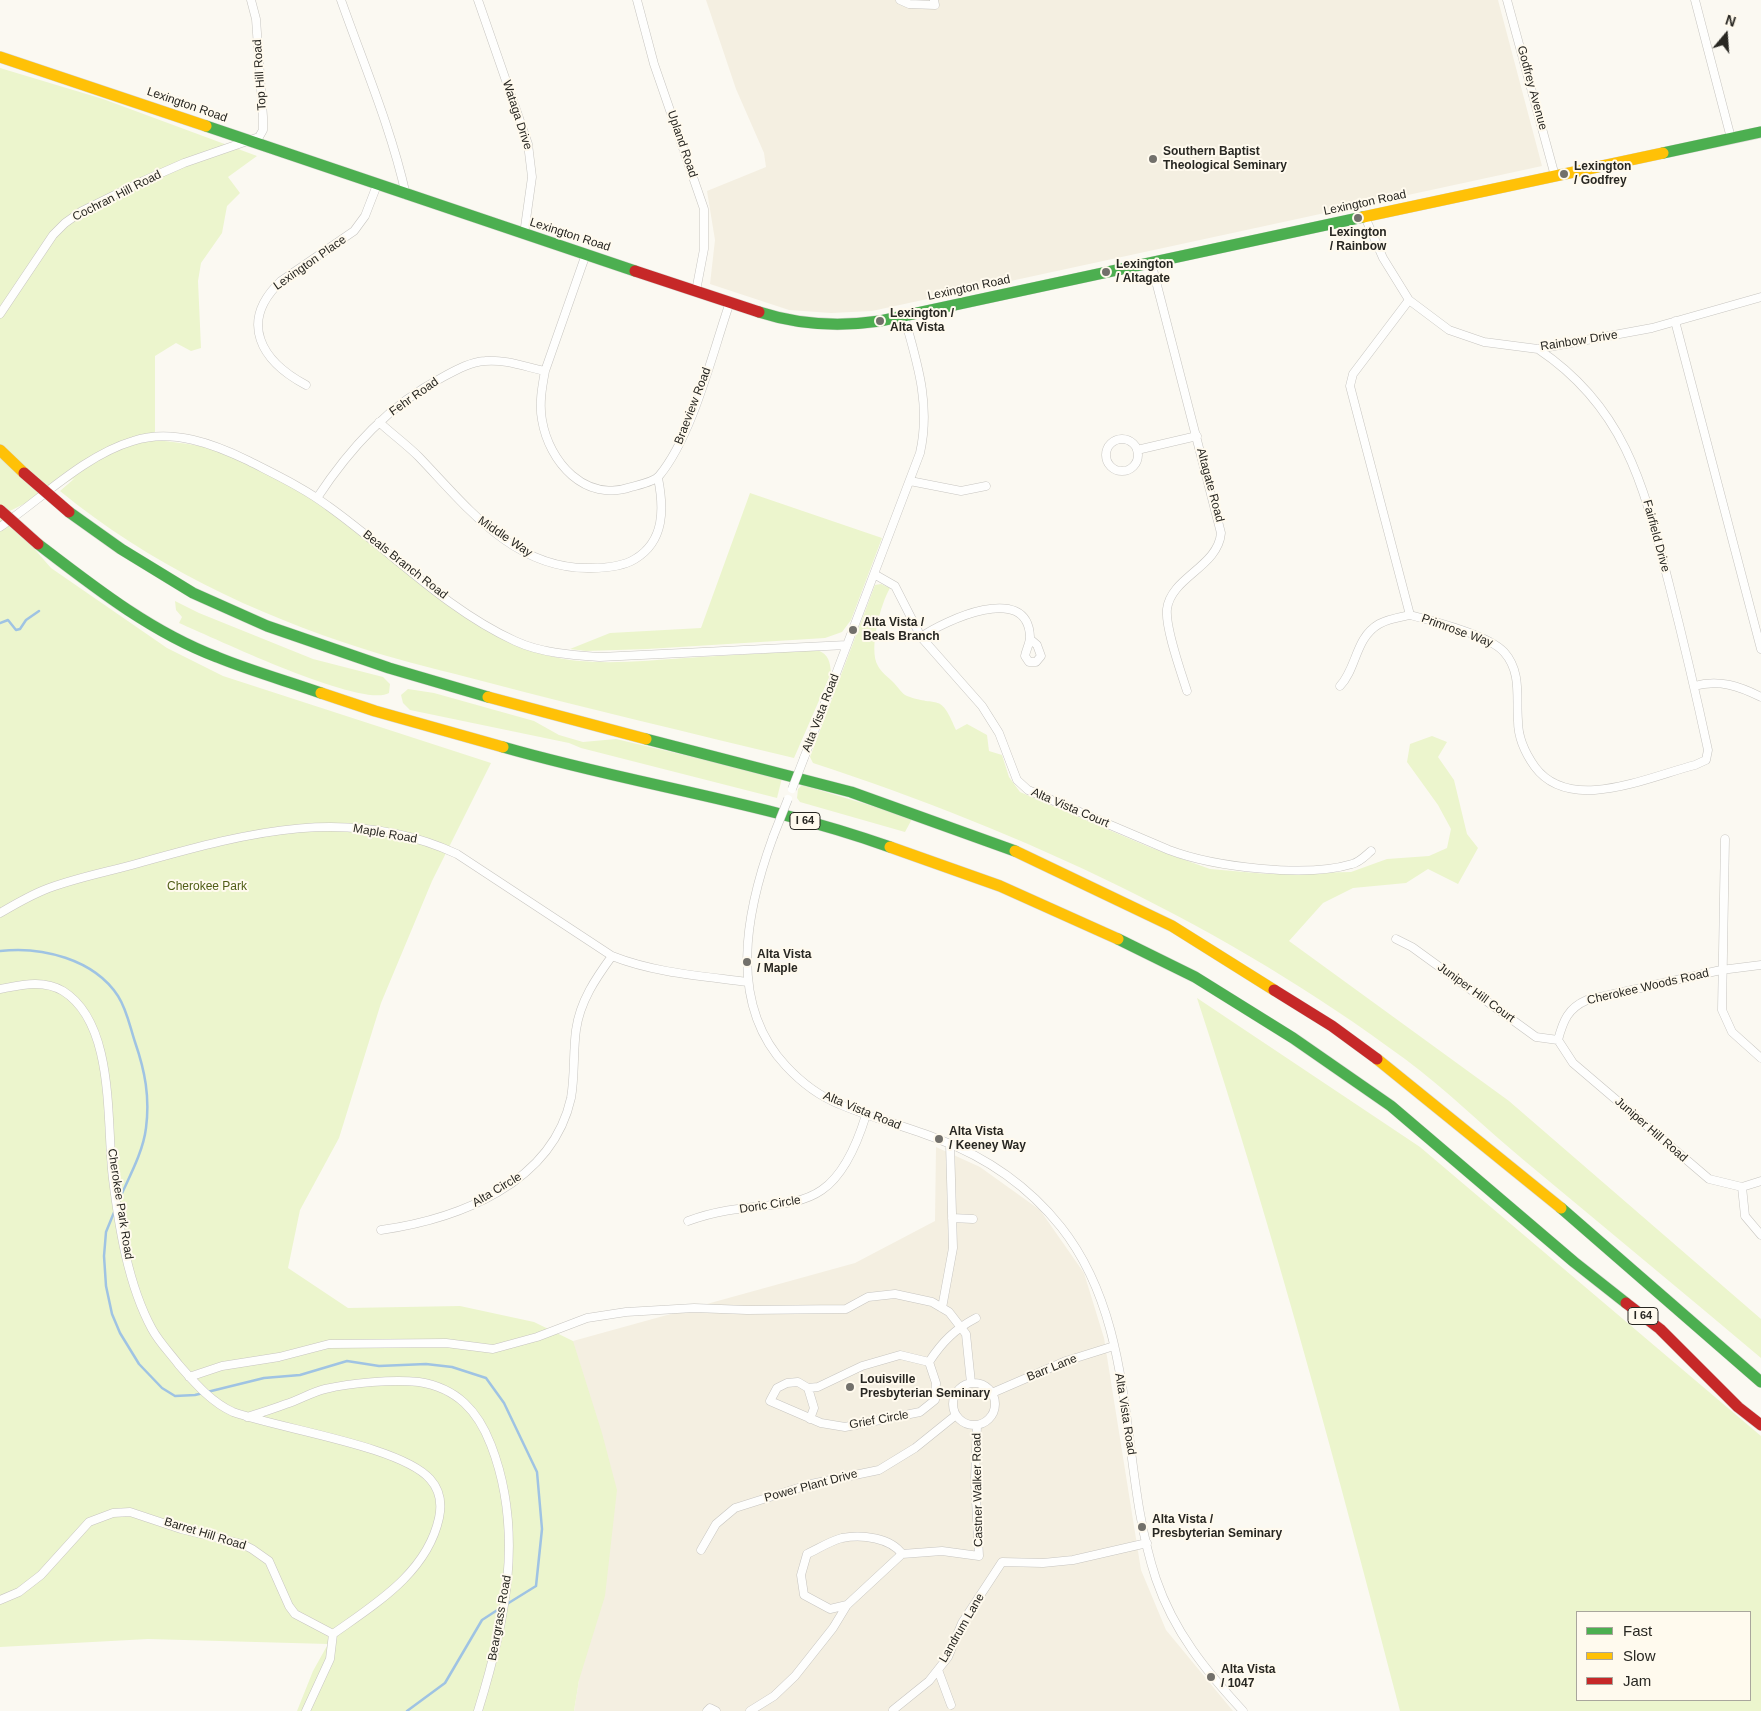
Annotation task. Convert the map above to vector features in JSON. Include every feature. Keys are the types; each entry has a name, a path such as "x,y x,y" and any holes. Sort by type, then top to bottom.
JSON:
{"main road":[{"name":"Lexington Road","path":"0,57 376,185 775,317 808,323 836,325 868,323 904,316 1761,132"},
{"name":"I 64","path":"0,450 69,512 122,549 193,593 267,626 389,668 523,707 851,792 1000,844 1172,926 1332,1026 1393,1071 1579,1224 1761,1382"},
{"name":"I 64","path":"0,510 38,544 103,593 159,629 216,657 375,711 509,749 747,806 859,836 1018,894 1088,924 1196,978 1293,1038 1391,1106 1574,1262 1660,1329 1738,1407 1761,1425"}],"street":[{"name":"Top Hill Road","path":"247,141 260,138 263,130 258,45 251,0"},
{"path":"341,0 372,81 399,165 406,195"},
{"name":"Wataga Drive","path":"478,0 528,144 532,177 524,234"},
{"name":"Upland Road","path":"637,0 654,64 704,209 706,228 704,250 696,291"},
{"path":"900,0 910,4 935,5 934,0"},
{"name":"Godfrey Avenue","path":"1507,0 1555,176"},
{"path":"1695,0 1731,138"},
{"name":"Cochran Hill Road","path":"0,314 38,256 65,223 82,211 142,181 247,141"},
{"name":"Lexington Place","path":"306,385 272,362 264,349 259,327 263,304 271,290 280,281 354,231 365,216 376,185"},
{"name":"Rainbow Drive","path":"1365,217 1384,258 1408,300 1441,325 1469,338 1514,347 1538,349 1610,336 1675,321 1761,297"},
{"path":"586,254 545,371 541,410 545,435 554,456 573,477 590,487 607,491 629,488 658,478"},
{"name":"Altagate Road","path":"1151,262 1222,533 1217,550 1177,590 1168,603 1167,612 1170,628 1187,691"},
{"name":"Primrose Way","path":"1408,300 1361,361 1353,374 1350,386 1410,615 1488,640 1503,650 1514,668 1517,680 1518,722 1523,747 1537,770 1556,785 1572,790 1595,791 1695,765 1708,758"},
{"name":"Braeview Road","path":"658,478 681,443 730,302"},
{"name":"Alta Vista Road","path":"904,316 922,384 925,412 923,439 910,481 762,868 752,914 747,962 750,998 760,1028 780,1060 798,1078 818,1093 866,1115 950,1144 980,1158 1023,1188 1061,1227 1089,1271 1106,1313 1120,1374 1142,1527 1158,1583 1183,1638 1211,1677 1243,1711"},
{"path":"1675,321 1761,649"},
{"name":"Fairfield Drive","path":"1538,349 1582,383 1616,429 1631,458 1655,530 1694,686 1708,758"},
{"name":"Fehr Road","path":"317,498 354,448 380,422 409,398 436,380 476,362 493,360 545,371"},
{"name":"Middle Way","path":"380,422 413,451 482,524 526,553 560,566 602,568 622,565 641,555 652,543 659,529 662,509 658,478"},
{"path":"1137,450 1197,436"},
{"name":"Beals Branch Road","path":"0,527 104,453 132,441 155,437 188,439 230,452 294,483 317,498 478,620 517,642 537,649 564,654 600,657 848,644"},
{"path":"1120,439 1130,442 1137,450 1137,461 1126,471 1111,468 1106,459 1107,449 1110,444 1120,439"},
{"path":"910,481 961,491 986,486"},
{"name":"Alta Vista Court","path":"874,574 895,586 921,637 982,706 999,732 1017,780 1028,790 1169,850 1218,864 1283,869 1327,868 1354,864 1371,851"},
{"path":"921,637 946,622 996,607 1008,609 1019,615 1028,629 1030,639"},
{"path":"1340,686 1351,672 1359,647 1367,634 1385,621 1410,615"},
{"path":"1694,686 1717,682 1733,685 1761,697"},
{"name":"Maple Road","path":"0,912 44,890 228,838 283,829 352,827 414,838 457,854 612,956 632,964 659,970 748,982"},
{"path":"1726,839 1721,1002 1725,1022 1732,1032 1761,1058"},
{"name":"Juniper Hill Court","path":"1396,939 1412,947 1536,1037 1558,1040"},
{"name":"Alta Circle","path":"381,1230 438,1217 467,1208 493,1196 516,1180 537,1161 554,1138 570,1099 576,1028 580,1013 591,988 612,956"},
{"name":"Cherokee Woods Road","path":"1558,1040 1564,1020 1569,1012 1587,1000 1722,970 1761,965"},
{"name":"Cherokee Park Road","path":"0,989 29,984 49,985 70,996 88,1018 99,1049 106,1082 113,1180 121,1224 135,1284 151,1328 158,1341 191,1379 216,1402 246,1417"},
{"name":"Juniper Hill Road","path":"1558,1040 1573,1063 1700,1173 1714,1182 1742,1187 1761,1181"},
{"name":"Doric Circle","path":"688,1221 714,1212 791,1204 817,1194 831,1183 848,1162 866,1115"},
{"path":"942,1308 953,1248 950,1144"},
{"path":"1742,1187 1745,1216 1761,1235"},
{"path":"952,1218 973,1219"},
{"path":"191,1379 222,1366 279,1357 329,1344 446,1343 494,1349 536,1338 587,1318 626,1312 694,1308 747,1310 846,1309 868,1297 895,1294 932,1302 949,1312 966,1334 971,1383"},
{"path":"929,1362 942,1343 960,1326 976,1318"},
{"name":"Barr Lane","path":"992,1393 1066,1360 1114,1346"},
{"name":"Grief Circle","path":"900,1355 929,1362 936,1383 935,1400 920,1412 845,1427 810,1419 770,1401 777,1388 787,1383 798,1382 808,1388 818,1387 862,1366 900,1355"},
{"name":"Beargrass Road","path":"246,1417 324,1389 378,1383 418,1382 443,1388 458,1396 480,1420 501,1474 507,1499 509,1551 506,1595 501,1622 491,1667 478,1711"},
{"path":"971,1383 983,1385 992,1393 995,1404 992,1416 977,1425 965,1423 956,1415 954,1398 961,1388 971,1383"},
{"path":"808,1388 814,1408 810,1419"},
{"name":"Power Plant Drive","path":"701,1550 716,1524 735,1508 811,1484 878,1470 915,1448 956,1415"},
{"path":"246,1417 393,1457 420,1470 431,1479 437,1489 440,1502 438,1522 431,1540 420,1559 389,1594 333,1634 330,1660 306,1711"},
{"name":"Castner Walker Road","path":"902,1554 942,1551 979,1556 975,1481 977,1425"},
{"name":"Barret Hill Road","path":"0,1600 19,1592 41,1575 89,1522 113,1513 130,1512 181,1529 242,1544 252,1549 269,1561 289,1606 295,1614 333,1634"},
{"path":"750,1711 774,1696 795,1676 833,1628 847,1605 902,1554 896,1546 875,1538 842,1538 807,1554 801,1575 804,1595 830,1609 847,1605"},
{"name":"Landrum Lane","path":"894,1710 929,1681 948,1657 962,1623 1002,1562 1043,1563 1073,1560 1147,1543"},
{"path":"938,1670 952,1705"},
{"path":"707,1711 710,1708 716,1711"}],"shaded area":[{"name":"Southern Baptist Theological Seminary","path":"706,0 1498,0 1542,166 872,311 831,313 789,310 710,284 715,240 707,191 766,167 764,153 736,89"},
{"name":"Louisville Presbyterian Seminary","path":"936,1147 980,1167 1040,1210 1084,1273 1104,1338 1141,1570 1166,1630 1233,1711 574,1711 579,1680 573,1341 855,1263 935,1221"}],"green space":[{"name":"Cherokee Park","path":"0,68 103,99 257,156 228,177 240,193 227,206 222,233 201,263 198,281 201,348 191,351 176,343 155,356 155,437 151,439 218,451 272,475 338,517 451,607 512,643 546,655 580,661 615,662 817,650 826,656 829,662 831,673 794,758 563,702 409,662 364,649 283,620 204,584 130,542 60,491 75,478 4,514 51,568 167,648 223,676 491,763 432,881 381,1003 339,1138 300,1210 288,1268 348,1308 460,1306 534,1322 573,1341 602,1433 617,1490 605,1596 579,1680 574,1711 297,1711 313,1671 328,1644 148,1639 0,1647"},
{"path":"750,493 882,538 851,620 842,632 825,638 647,649 586,651 570,649 610,633 701,628"},
{"path":"881,584 890,588 886,595 877,626 874,649 875,658 881,670 903,694 942,705 951,718 956,730 967,724 987,735 989,751 1002,755 1009,777 1020,792 1149,847 1210,869 1267,874 1351,872 1387,859 1429,856 1447,848 1451,829 1438,805 1407,762 1410,744 1432,736 1447,742 1438,757 1454,780 1467,834 1478,848 1458,884 1428,869 1406,883 1353,888 1323,903 1289,941 1509,1101 1761,1319 1761,1358 1526,1162 1421,1071 1337,1011 1267,966 1195,925 1121,887 1046,852 892,790 813,763 810,757 875,585"},
{"path":"175,601 199,613 313,659 383,677 390,684 389,693 374,695 349,691 319,682 253,656 179,623 182,617 176,610"},
{"path":"408,689 434,693 534,721 559,735 583,742 616,739 782,778 777,798 581,748 569,743 410,710 403,703 401,695"},
{"path":"802,785 912,819 905,832 800,802 797,798 798,789"},
{"path":"1197,998 1420,1147 1761,1436 1761,1711 1400,1711 1304,1353 1252,1175"}],"waterway":[{"path":"0,623 8,620 16,630 20,629 26,620 39,611"},
{"path":"0,951 16,950 49,953 81,964 108,983 124,1007 144,1074 147,1095 147,1117 142,1147 118,1202"},
{"path":"115,1210 106,1232 104,1256 106,1286 112,1314 120,1333 139,1364 162,1388 175,1396 195,1395 264,1378 300,1375 347,1361 379,1366 426,1364 452,1367 486,1378 504,1403 537,1472 542,1529 536,1586 507,1604"},
{"path":"407,1711 445,1683 482,1620 502,1607"}],"traffic: fast":[{"path":"206,126 635,271"},
{"path":"1663,153 1761,132"},
{"path":"759,312 789,320 819,324 880,321 1363,217"},
{"path":"69,512 121,549 193,593 267,626 389,668 488,697"},
{"path":"38,544 124,607 169,635 230,662 321,693"},
{"path":"646,739 851,792 1015,851"},
{"path":"503,747 600,772 746,805 842,831 890,847"},
{"path":"1118,939 1195,977 1293,1038 1391,1106 1574,1262 1626,1303"},
{"path":"1561,1208 1761,1382"}],"traffic: slow":[{"path":"0,57 206,126"},
{"path":"1363,217 1663,153"},
{"path":"0,450 24,473"},
{"path":"321,693 375,711 503,747"},
{"path":"488,697 646,739"},
{"path":"890,847 1000,886 1118,939"},
{"path":"1015,851 1172,926 1274,990"},
{"path":"1377,1059 1561,1208"}],"traffic: jam":[{"path":"635,271 759,312"},
{"path":"24,473 69,512"},
{"path":"0,510 38,544"},
{"path":"1274,990 1332,1026 1377,1059"},
{"path":"1626,1303 1660,1329 1738,1407 1761,1425"}],"place":[{"name":"Southern Baptist Theological Seminary","path":"1153,159"},
{"name":"Lexington / Godfrey","path":"1564,174"},
{"name":"Lexington / Rainbow","path":"1358,218"},
{"name":"Lexington / Altagate","path":"1106,272"},
{"name":"Lexington / Alta Vista","path":"880,321"},
{"name":"Alta Vista / Beals Branch","path":"853,630"},
{"name":"Alta Vista / Maple","path":"747,962"},
{"name":"Alta Vista / Keeney Way","path":"939,1139"},
{"name":"Louisville Presbyterian Seminary","path":"850,1387"},
{"name":"Alta Vista / Presbyterian Seminary","path":"1142,1527"},
{"name":"Alta Vista / 1047","path":"1211,1677"}]}
